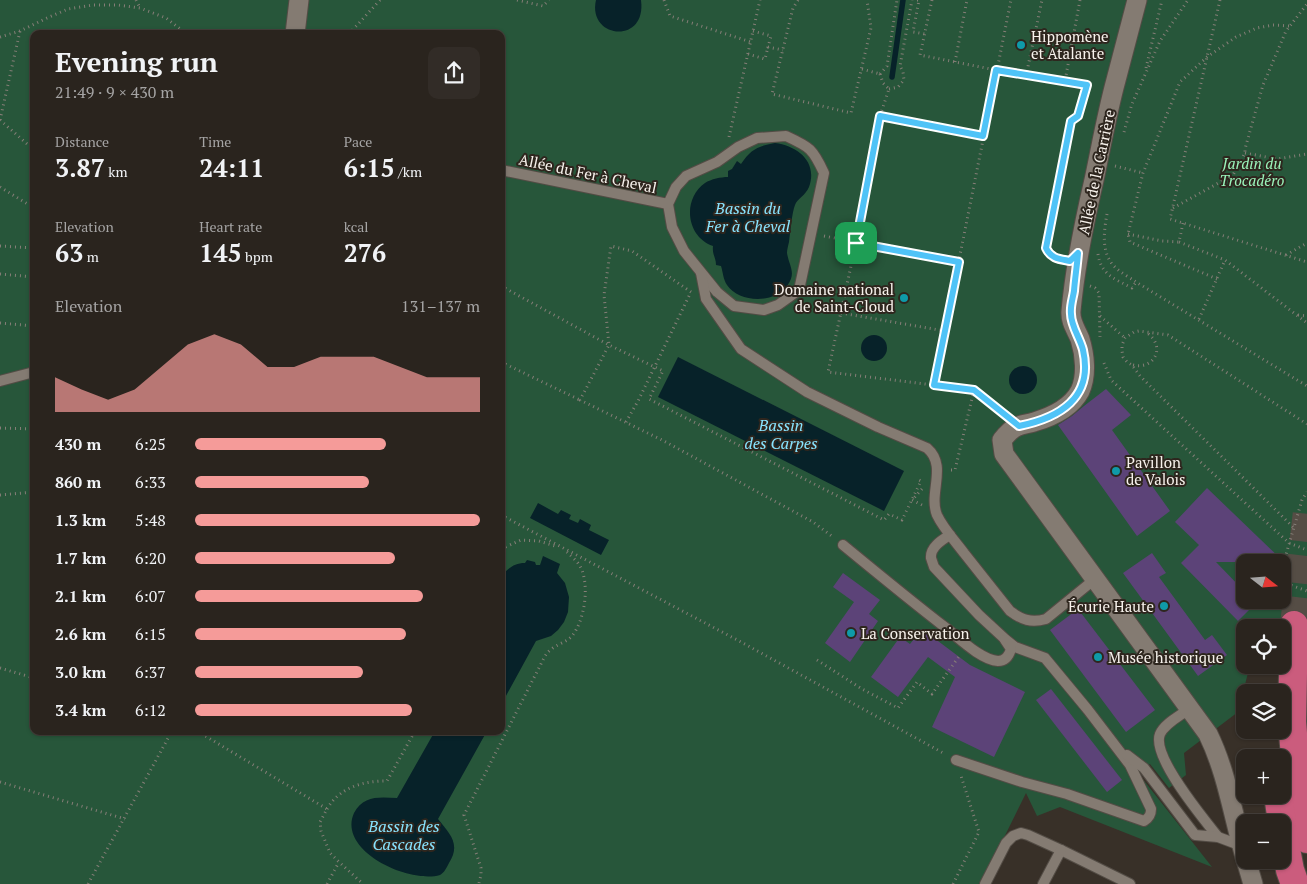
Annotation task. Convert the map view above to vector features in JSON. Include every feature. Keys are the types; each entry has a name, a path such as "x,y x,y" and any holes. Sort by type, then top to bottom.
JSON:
{"highway":[{"path":"1290,674 1299,802 1307,839"},
{"path":"1290,869 1295,884"}],"street":[{"path":"296,30 299,0"},
{"name":"Allée de la Carrière","path":"1019,426 1043,420 1054,414 1073,401 1080,391 1085,366 1084,353 1072,324 1071,313 1078,253 1116,81 1137,0"},
{"path":"1019,426 1010,431 1002,440 1004,454 1208,734 1223,770 1236,822"},
{"path":"1248,869 1253,884"}],"lane":[{"name":"Allée du Fer à Cheval","path":"786,136 805,145 816,155 824,173 799,290 778,305 764,310 734,306 717,292 684,252 672,227 668,204 676,187 686,176 717,162 738,147 757,138 786,136"},
{"name":"Allée du Fer à Cheval","path":"505,171 668,204"},
{"path":"701,273 706,299 741,349 807,392 878,427 927,448 932,453 935,459 937,475 935,492 937,514 950,534 1010,611 1018,617 1028,620 1046,619 1095,579"},
{"path":"0,381 30,373"},
{"path":"950,534 937,544 933,550 931,557 934,567 978,615 1005,639 1015,647 1045,658 1130,765 1151,809 1148,819 1144,821 1067,794 1022,782 956,760"},
{"path":"843,545 984,656 999,661 1005,659 1011,649 1005,639"},
{"path":"1189,709 1164,728 1158,742 1160,750 1172,774 1196,809 1218,837 1236,849"},
{"path":"1117,748 1144,768 1195,835 1218,837"},
{"path":"985,884 1006,843 1013,836 1024,833 1130,884"},
{"path":"1043,884 1061,850"}],"path":[{"path":"136,0 140,8"},
{"path":"353,30 380,0"},
{"path":"517,0 543,6 548,0"},
{"path":"664,0 670,16 750,42"},
{"path":"724,157 760,0"},
{"path":"798,0 793,8 772,94 851,113 870,28 867,0"},
{"path":"880,74 888,66 897,0"},
{"path":"889,89 898,87 904,80 900,66 912,0"},
{"path":"917,0 919,0 913,32 925,34"},
{"path":"932,0 920,55 1026,76 1087,85 1078,116 1071,121 1046,248 1052,257 1070,261 1078,253"},
{"path":"954,62 967,0"},
{"path":"934,385 1010,0"},
{"path":"1026,76 1042,0"},
{"path":"1065,82 1080,0"},
{"path":"1144,76 1162,0"},
{"path":"1122,140 1132,104 1160,41 1188,0"},
{"path":"1220,0 1170,219 1307,262"},
{"path":"0,37 20,31 68,9 118,4 140,8 166,18 182,30"},
{"path":"1173,208 1232,176 1245,153 1263,84 1286,31 1307,4"},
{"path":"1217,279 1130,242 1128,234 1143,173 1180,82 1207,57 1236,37 1257,28 1272,25 1290,26"},
{"path":"20,31 0,120 30,146"},
{"path":"748,54 765,59 771,36 753,31"},
{"path":"768,47 782,50"},
{"path":"862,69 880,74"},
{"path":"880,74 883,83 889,89"},
{"path":"889,89 880,116 856,243 828,372 974,390 1019,426"},
{"path":"880,116 983,136"},
{"path":"1245,153 1277,159 1307,154"},
{"path":"1114,171 1118,157"},
{"path":"1115,166 1143,173"},
{"path":"0,187 30,206"},
{"path":"1108,210 1103,235 1109,260 1120,272 1307,386"},
{"path":"1179,242 1183,223"},
{"path":"1128,234 1162,241 1179,242 1225,260 1307,323"},
{"path":"820,236 959,262"},
{"path":"1285,255 1307,243"},
{"path":"0,246 30,248"},
{"path":"580,400 609,346 604,295 611,246 632,251 691,292"},
{"path":"1097,246 1100,264 1106,274 1132,288 1136,282"},
{"path":"1199,320 1225,260"},
{"path":"0,274 30,278"},
{"path":"1075,283 1092,286 1099,293 1100,345"},
{"path":"505,288 609,346 663,371 649,399 884,520 889,514 902,520 921,481 917,479"},
{"path":"626,422 655,368 683,307"},
{"path":"841,313 945,331"},
{"path":"1296,314 1307,316"},
{"path":"1100,316 1125,338"},
{"path":"0,323 30,326"},
{"path":"1146,333 1155,341 1157,352 1150,363 1145,366 1132,365 1123,357 1122,345 1125,338 1139,331 1168,336 1307,424"},
{"path":"1102,356 1111,380 1289,544 1307,550"},
{"path":"505,364 626,422 813,522 843,545"},
{"path":"1132,365 1140,376 1293,528"},
{"path":"947,470 955,470 974,390"},
{"path":"0,428 30,429"},
{"path":"0,495 30,492"},
{"path":"1286,554 1302,500 1307,492"},
{"path":"505,517 741,642 956,760 979,832 953,884"},
{"path":"505,547 521,540 539,541 564,548 580,566 585,583 585,600 578,627 571,638 549,650 505,735"},
{"path":"1291,585 1307,591"},
{"path":"817,660 862,689 898,708 917,682 932,694 967,644"},
{"path":"0,668 30,677"},
{"path":"88,884 170,735"},
{"path":"203,735 327,809"},
{"path":"363,884 330,853 321,831 320,822 332,800 346,790 374,781 387,781 413,735"},
{"path":"479,884 481,868 464,815 505,735"},
{"path":"0,782 125,818"},
{"path":"327,884 339,862"}],"green space":[{"name":"Domaine national de Saint-Cloud","path":"0,0 1307,0 1307,632 1291,628 1291,619 1236,619 1236,674 1248,674 1245,684 1236,684 1236,714 1184,753 1186,775 1169,788 1150,764 1138,773 1212,867 1060,807 1037,816 1026,793 981,884 0,884"}],"water":[{"path":"596,0 641,0 640,15 635,24 627,30 617,32 608,29 600,23 596,13"},
{"name":"Bassin du Fer à Cheval","path":"775,143 791,148 804,157 811,170 811,178 808,190 796,203 793,212 787,252 792,270 790,281 781,292 774,296 757,299 748,298 732,291 727,285 721,266 716,265 713,246 697,235 690,217 690,208 693,198 705,183 716,178 728,177 728,171 732,169 737,161 741,164 755,149"},
{"path":"874,335 883,339 887,348 883,357 874,361 865,357 861,348 865,339"},
{"name":"Bassin des Carpes","path":"678,357 904,471 884,511 658,397"},
{"path":"1023,366 1033,370 1037,380 1033,390 1023,394 1013,390 1009,380 1013,370"},
{"path":"538,503 558,514 561,510 571,515 569,519 578,523 580,519 591,525 589,530 609,540 601,555 530,518"},
{"path":"543,556 560,564 557,573 565,583 569,597 568,612 558,630 551,636 536,641 505,698 505,573 512,566 525,563 527,560 540,565"},
{"name":"Bassin des Cascades","path":"433,735 485,735 438,819 450,835 454,845 452,856 440,875 411,874 395,869 379,862 366,852 356,840 352,827 354,813 358,807 372,798 397,798"}],"building":[{"name":"Pavillon de Valois","path":"1106,389 1131,415 1112,430 1170,511 1137,536 1058,425"},
{"path":"1207,488 1276,554 1236,554 1236,562 1216,562 1236,583 1236,609 1250,609 1240,619 1236,619 1181,563 1199,545 1175,522"},
{"name":"Écurie Haute","path":"1152,553 1166,573 1159,577 1205,640 1212,635 1227,655 1198,676 1123,573"},
{"path":"843,573 880,600 869,614 878,621 850,662 825,643 854,602 833,587"},
{"path":"1078,609 1155,710 1126,732 1050,630"},
{"path":"922,629 970,665 1025,692 994,757 932,727 955,677 928,657 898,697 871,677 900,637 910,644"},
{"path":"1051,689 1122,780 1107,792 1036,700"}],"waterway":[{"path":"892,77 903,0"}],"tunnel":[{"path":"1294,625 1307,511"}],"place":[{"name":"Hippomène et Atalante","path":"1021,45"},
{"name":"Domaine national de Saint-Cloud","path":"904,298"},
{"name":"Pavillon de Valois","path":"1116,471"},
{"name":"Écurie Haute","path":"1164,606"},
{"name":"La Conservation","path":"851,633"},
{"name":"Musée historique","path":"1098,657"}],"route":[{"path":"996,70 1087,85 1078,116 1071,121 1046,248 1052,257 1070,261 1078,253 1071,313 1072,324 1084,353 1085,366 1080,391 1073,401 1064,408 1043,420 1019,426 974,390 934,385 959,262 856,243 880,116 983,136 996,70"}],"park label":[{"name":"Jardin du Trocadéro","path":"1252,172"}]}
